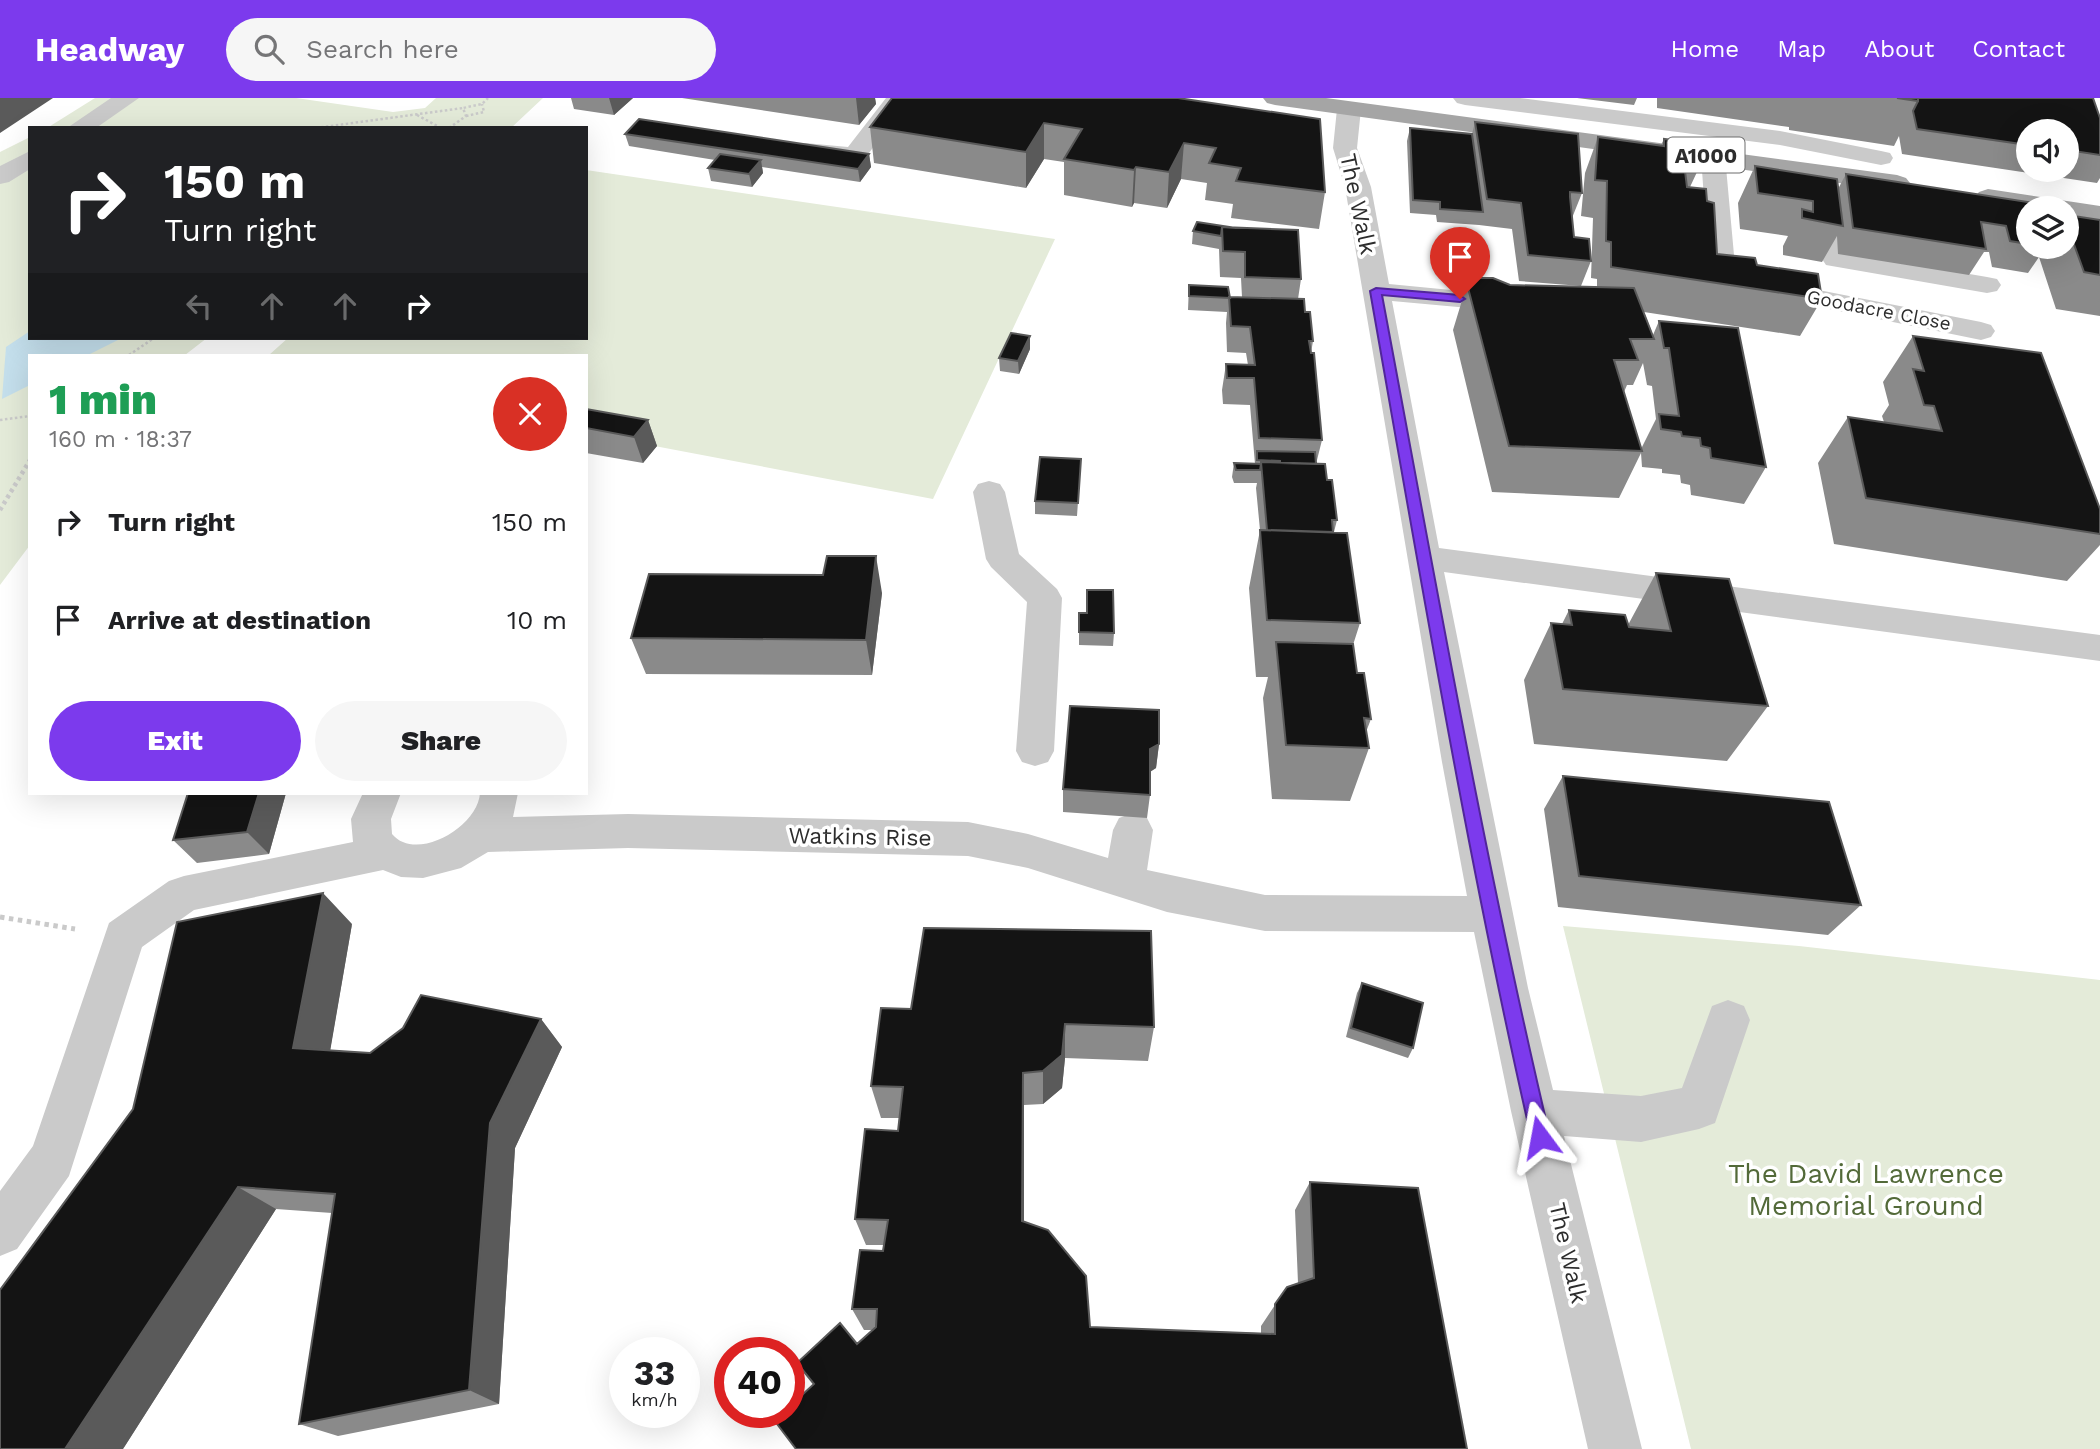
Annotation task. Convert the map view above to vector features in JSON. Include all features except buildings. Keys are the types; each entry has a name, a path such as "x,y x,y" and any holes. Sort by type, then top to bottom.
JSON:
{"main road":[{"name":"A1000","path":"1275,98 1349,109 1445,110 1521,132 1824,173 1882,161 1927,188"},
{"path":"1967,194 2016,202"},
{"path":"2079,211 2100,214"}],"street":[{"path":"82,126 127,98"},
{"path":"776,146 846,156 857,152 898,98"},
{"path":"1465,99 1647,109 1882,161"},
{"path":"1521,132 1522,102"},
{"name":"The Walk","path":"1349,109 1332,146 1359,187 1461,762 1491,914 1534,1111 1615,1449"},
{"name":"Goodacre Close","path":"1713,156 1718,244 1721,256 1737,273 1771,289 1981,331"},
{"path":"0,177 28,159"},
{"path":"1824,173 1826,210 1835,259 1987,285"},
{"path":"1376,291 1536,306"},
{"path":"989,492 1003,559 1045,598 1035,751"},
{"path":"1426,558 2100,648"},
{"path":"381,795 372,809 369,826 373,841 383,853 408,861 440,859 462,849 481,835 494,817 499,795"},
{"path":"1125,881 1133,830"},
{"name":"Watkins Rise","path":"481,835 590,831 968,839 1028,851 1167,894 1265,913 1491,914"},
{"path":"0,1232 52,1159 124,936 184,894 383,853"},
{"path":"1534,1111 1641,1119 1699,1107 1728,1020"}],"path":[{"path":"330,126 463,108 482,104 488,98"},
{"path":"452,126 466,116 485,112 482,104"},
{"path":"463,108 466,116"},
{"path":"414,114 436,126"},
{"path":"131,354 151,340"},
{"path":"0,420 28,416"},
{"path":"0,510 28,463"},
{"path":"0,917 124,936"}],"green space":[{"path":"95,98 296,98 393,112 425,108 436,98 543,98 513,126 50,126"},
{"path":"28,138 28,340 204,340 186,354 28,354 28,548 0,585 0,152"},
{"path":"588,170 1055,239 933,499 588,433 588,354 270,354 286,340 588,340"},
{"name":"The David Lawrence Memorial Ground","path":"1563,926 1799,946 2100,980 2100,1449 1691,1449"}],"water":[{"path":"28,332 28,340 118,340 90,354 28,354 28,386 2,399 6,347"}],"route":[{"path":"1460,299 1376,291 1466,788 1506,988 1540,1137"}]}
